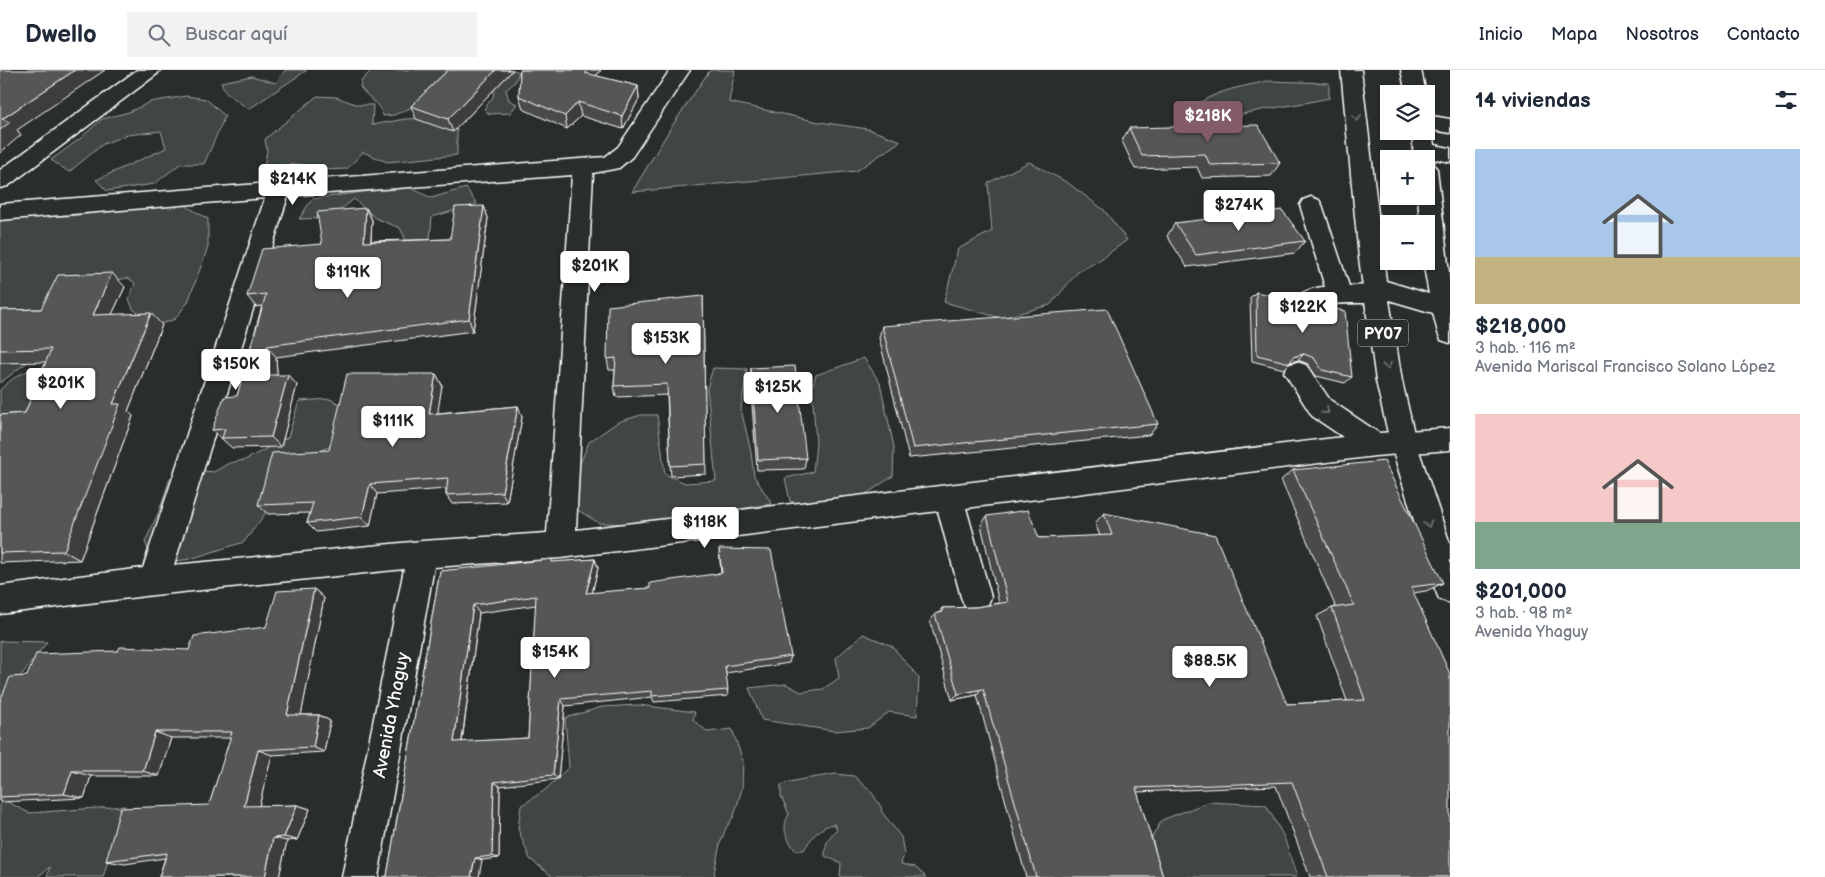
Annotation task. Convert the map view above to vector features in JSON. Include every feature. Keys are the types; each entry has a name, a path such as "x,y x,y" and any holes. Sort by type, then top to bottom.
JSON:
{"street":[{"path":"0,181 150,70"},
{"path":"0,212 279,188 583,167 611,163 624,152 680,70"},
{"name":"PY07","path":"1352,70 1371,258 1390,381 1403,442 1450,589"},
{"path":"1411,70 1414,85"},
{"path":"1435,124 1450,126"},
{"path":"1435,153 1450,155"},
{"path":"561,544 583,167"},
{"path":"154,581 279,188"},
{"path":"1311,205 1340,295"},
{"path":"1430,205 1436,271 1447,307 1450,333"},
{"path":"1298,309 1319,296 1377,291 1447,307"},
{"path":"1297,372 1322,408 1375,445"},
{"path":"0,600 154,581 422,554 561,544 1375,445 1450,438"},
{"path":"949,498 976,596"},
{"name":"Avenida Yhaguy","path":"360,877 422,554"}],"shaded area":[{"path":"285,70 307,70 249,109 226,93 221,82 252,76 276,83"},
{"path":"372,70 514,70 519,72 515,82 506,90 509,100 517,104 510,113 489,114 484,109 493,97 495,85 426,101 394,115 383,116 377,104 360,87 362,80"},
{"path":"710,70 735,70 729,102 819,122 868,129 901,141 856,171 632,192 670,129"},
{"path":"1268,81 1329,83 1329,98 1242,114 1235,131 1201,131 1188,111 1207,98 1217,94"},
{"path":"186,96 206,99 225,116 204,164 180,164 154,184 107,191 96,180 166,148 161,131 127,135 103,144 69,172 51,160 81,138 102,119 129,112 150,102"},
{"path":"317,96 336,97 358,105 373,105 372,125 405,119 433,118 457,130 457,155 387,162 363,152 347,169 321,170 300,164 264,166 267,151 265,139"},
{"path":"1029,162 1068,183 1104,210 1127,240 1098,261 1078,272 1050,305 1001,318 944,302 958,249 992,231 988,183"},
{"path":"407,186 431,198 466,188 477,204 432,217 429,249 409,246 400,228 375,218 354,199 330,218 299,219 312,199"},
{"path":"178,201 208,219 208,247 188,302 175,319 155,326 133,309 129,299 135,283 128,278 64,288 44,309 0,315 0,221 13,215 68,216 141,208"},
{"path":"0,347 30,360 0,383"},
{"path":"864,358 880,383 894,447 893,476 863,496 837,497 812,507 790,501 785,478 813,472 816,443 812,388 816,375"},
{"path":"55,367 31,415 0,416 0,390 25,372 38,368"},
{"path":"713,368 747,369 741,409 751,452 754,476 772,504 642,524 599,523 576,509 577,471 589,442 618,422 641,415 657,415 665,474 685,483 716,481 707,388"},
{"path":"330,399 345,407 331,446 309,456 270,489 265,514 244,542 190,559 154,564 145,542 160,509 170,478 195,470 214,472 229,463 245,460 288,437 299,401"},
{"path":"863,634 892,646 919,678 917,716 889,712 868,728 835,731 762,720 749,688 786,684 801,692 823,689 839,678 836,658"},
{"path":"0,641 47,642 10,690 0,696"},
{"path":"638,705 695,712 693,720 708,732 732,729 743,761 742,789 734,816 726,828 720,844 714,873 716,877 553,877 530,859 518,829 521,806 545,790 569,767 565,718 602,707"},
{"path":"835,774 854,776 872,793 882,812 901,837 904,854 901,864 915,867 926,877 840,877 841,863 825,856 828,841 837,829 834,824 820,830 812,837 804,850 795,850 789,841 785,829 789,814 781,796 781,785 801,779"},
{"path":"0,798 29,813 125,806 103,877 47,877 50,867 37,877 0,877"},
{"path":"1209,802 1266,805 1284,837 1297,877 1161,877 1152,837 1162,820"}],"building":[{"path":"0,70 75,70 2,119 10,122 0,130"},
{"path":"448,70 496,70 448,119 411,106"},
{"path":"520,70 588,70 585,73 638,86 622,116 578,102 565,116 519,96"},
{"path":"1258,125 1280,163 1210,165 1205,154 1142,156 1129,128"},
{"path":"484,206 469,319 267,346 269,375 288,375 271,437 222,438 225,429 212,430 224,397 237,396 266,294 247,296 262,249 322,244 317,212 366,208 364,242 450,239 455,207"},
{"path":"1282,210 1305,241 1196,255 1175,223"},
{"path":"112,273 93,315 151,313 113,404 120,404 64,551 0,553 0,415 25,413 51,349 0,350 0,310 41,309 58,275"},
{"path":"1256,292 1291,300 1290,304 1294,312 1309,312 1320,306 1345,311 1352,377 1322,370 1314,358 1304,354 1293,357 1290,363 1257,355"},
{"path":"703,296 706,464 670,466 667,384 614,386 616,358 607,359 608,306"},
{"path":"1107,309 1158,424 913,448 882,326"},
{"path":"795,366 806,458 758,460 751,368"},
{"path":"347,374 436,374 429,414 518,406 502,492 446,495 448,478 370,484 362,517 307,523 313,503 258,505 272,453 329,450"},
{"path":"1384,461 1443,583 1411,587 1450,674 1450,877 1328,877 1292,782 1136,788 1163,877 1036,877 983,689 958,694 935,614 943,612 942,608 976,607 1008,602 987,516 1028,510 1039,538 1112,535 1104,513 1215,535 1287,704 1365,700 1332,608 1354,605 1293,470"},
{"path":"719,549 771,550 791,656 725,666 728,690 652,696 652,691 561,699 553,775 494,782 492,856 475,858 471,877 382,877 387,876 440,571 552,559 552,562 595,559 586,593 650,588 650,583 722,573","holes":["536,596 528,738 454,742 473,605"]},
{"path":"314,589 287,715 319,715 313,747 258,750 244,806 297,805 284,837 273,838 265,877 159,877 167,853 106,861 120,808 209,805 232,732 155,732 143,771 72,771 64,794 0,797 0,701 10,677 27,676 36,654 118,651 120,647 189,650 194,636 266,627 277,591"}]}
